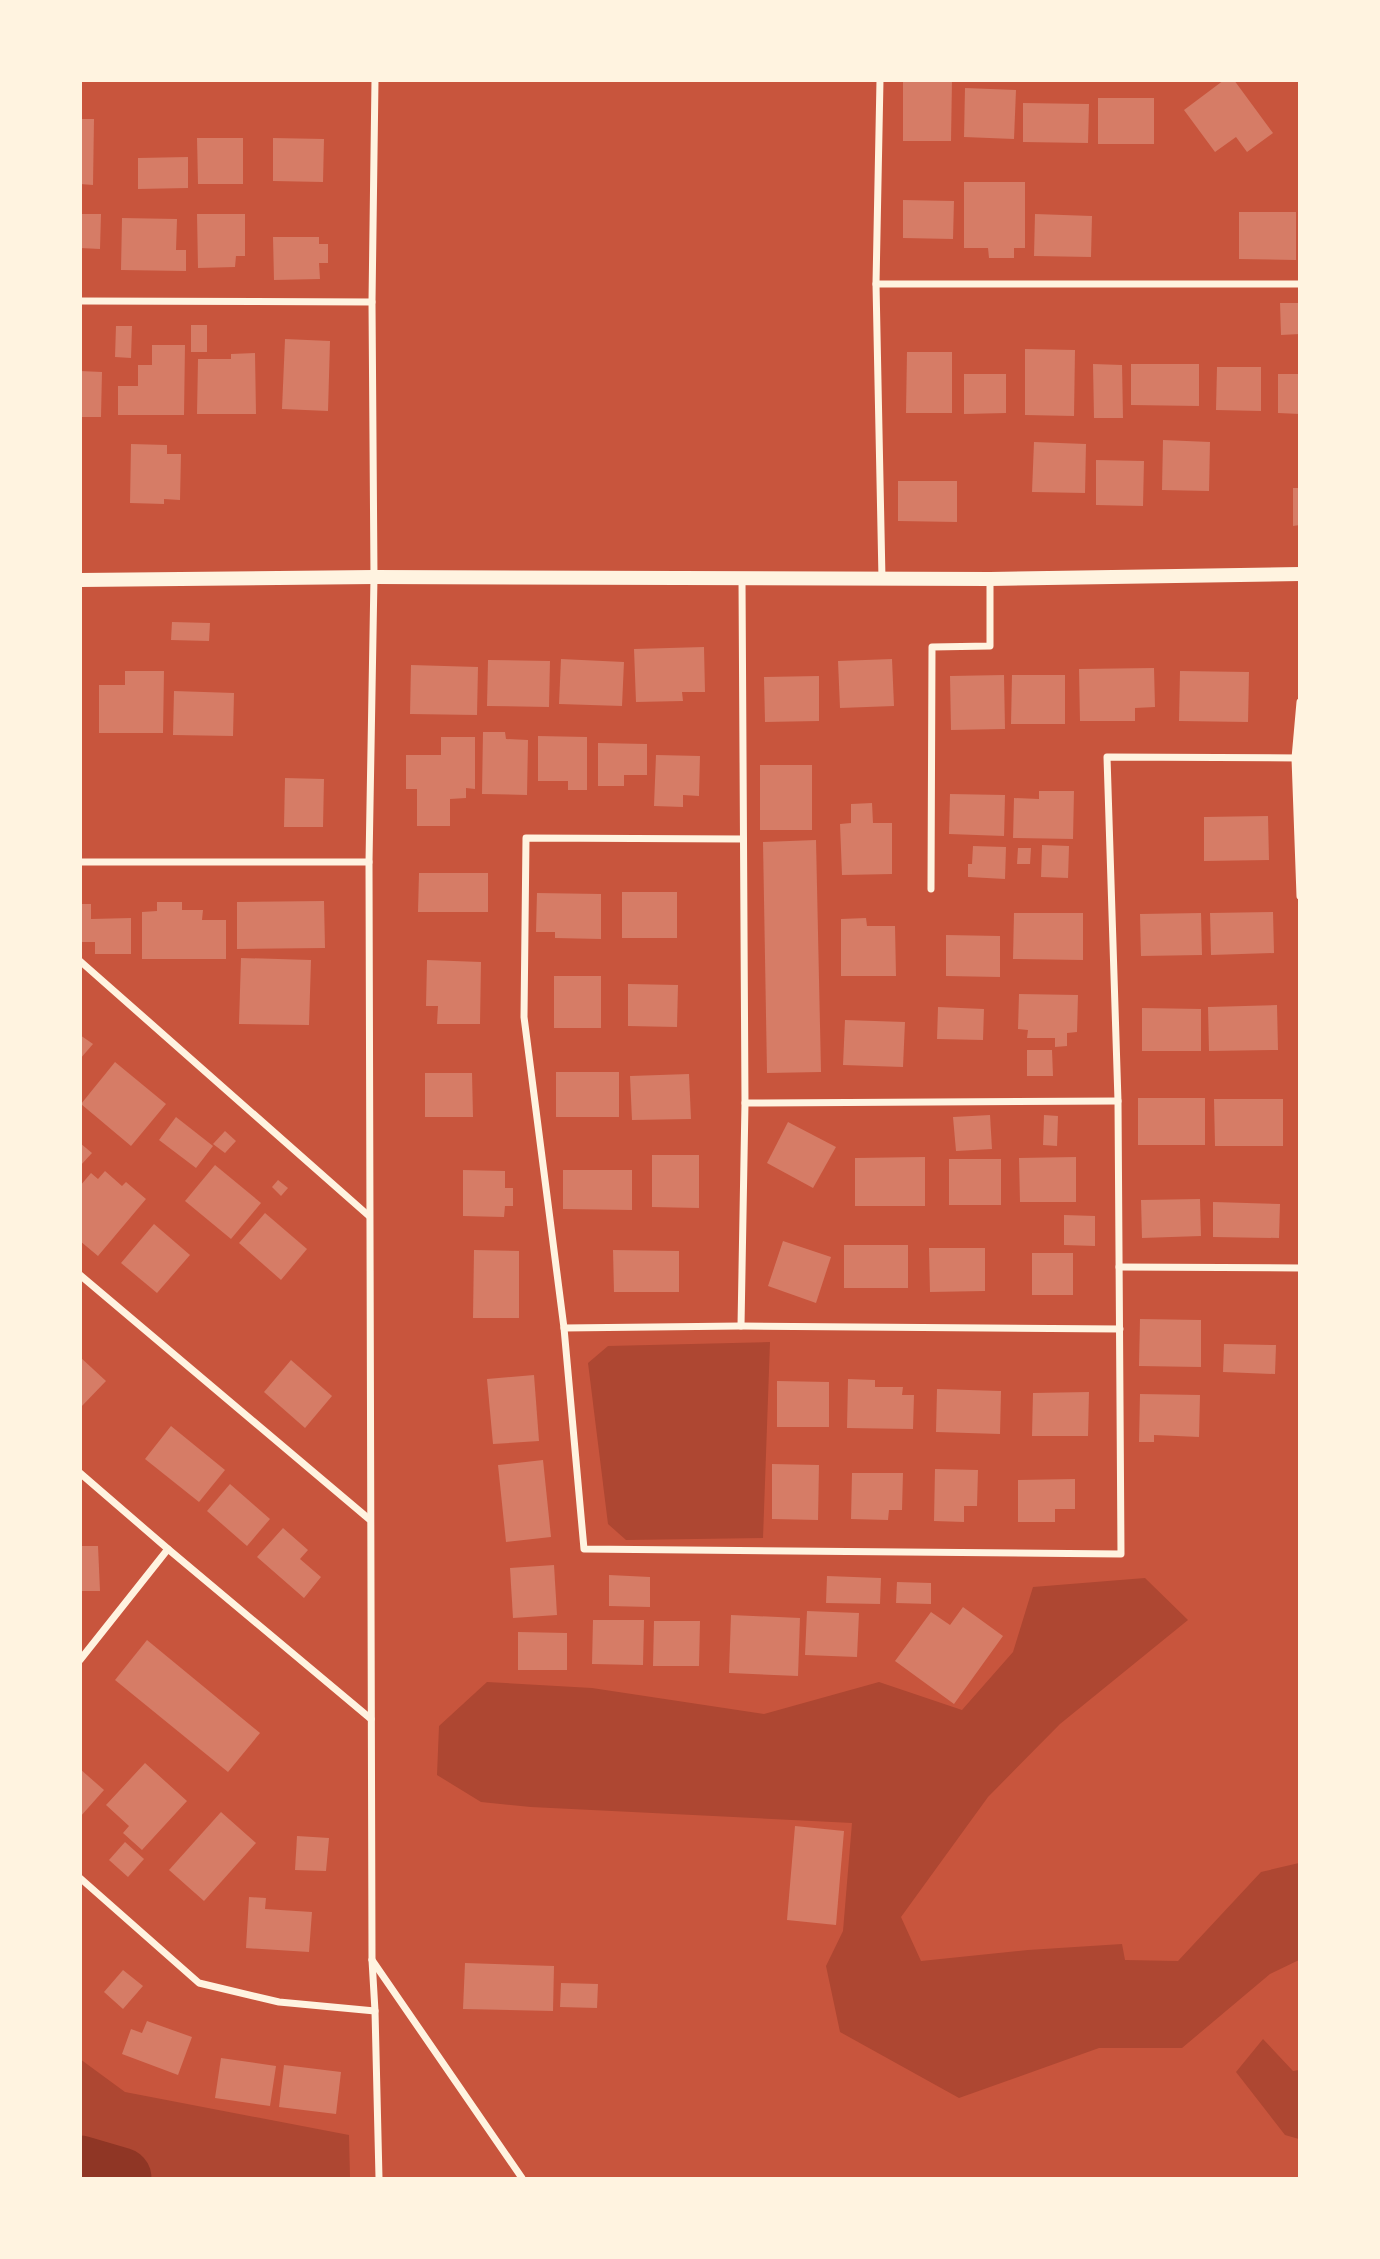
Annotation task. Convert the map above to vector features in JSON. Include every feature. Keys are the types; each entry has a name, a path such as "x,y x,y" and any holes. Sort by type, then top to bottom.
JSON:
{"main road":[{"path":"80,580 374,577 882,580 1300,575"}],"street":[{"path":"376,80 372,302 374,577 369,862 369,1518 372,1960 379,2179"},
{"path":"880,80 876,284 882,580"},
{"path":"876,284 1300,284"},
{"path":"80,301 372,302"},
{"path":"741,1326 746,1102 742,579"},
{"path":"931,889 932,648 990,646 990,579"},
{"path":"1300,702 1297,758 1300,896"},
{"path":"743,839 526,838 524,1017 564,1328 584,1549 1121,1554 1118,1101 1107,757 1297,758"},
{"path":"80,862 369,862"},
{"path":"80,961 369,1216"},
{"path":"746,1102 1118,1101"},
{"path":"1119,1267 1300,1268"},
{"path":"80,1275 369,1518"},
{"path":"564,1328 741,1326 1120,1329"},
{"path":"80,1473 371,1720"},
{"path":"80,1660 168,1549"},
{"path":"80,1878 199,1983 279,2002 375,2011"},
{"path":"372,1960 522,2179"}],"shaded area":[{"path":"770,1342 763,1538 626,1540 608,1524 588,1363 608,1346"},
{"path":"1145,1578 1188,1620 1060,1724 988,1797 901,1917 921,1961 1122,1944 1125,1960 1178,1961 1261,1872 1299,1863 1299,1960 1270,1974 1182,2048 1099,2048 959,2098 840,2032 826,1966 843,1931 852,1823 531,1807 481,1802 437,1775 439,1726 487,1682 592,1688 764,1714 879,1682 962,1710 1013,1652 1033,1587"},
{"path":"1263,2039 1293,2071 1299,2070 1299,2139 1285,2135 1236,2072"},
{"path":"80,2059 125,2092 349,2135 350,2178 81,2178"}],"building":[{"path":"903,80 952,80 951,141 903,141"},
{"path":"1224,80 1234,80 1273,133 1247,152 1236,137 1215,152 1184,110"},
{"path":"965,88 1016,90 1014,139 964,137"},
{"path":"1098,98 1154,98 1154,144 1098,144"},
{"path":"1023,103 1089,104 1088,143 1023,142"},
{"path":"80,119 94,119 93,185 80,184"},
{"path":"197,138 243,138 243,184 198,184"},
{"path":"273,138 324,139 323,182 273,181"},
{"path":"188,157 188,188 138,189 138,158"},
{"path":"964,182 1025,182 1025,248 1014,248 1014,258 989,258 988,248 964,248"},
{"path":"903,200 954,201 953,239 903,238"},
{"path":"1239,212 1296,212 1296,260 1239,259"},
{"path":"80,214 101,214 100,249 80,248"},
{"path":"197,214 245,214 245,256 236,256 235,267 198,268"},
{"path":"1035,214 1092,216 1091,257 1034,256"},
{"path":"122,218 177,219 176,250 186,250 186,271 121,270"},
{"path":"273,237 319,237 319,244 328,244 328,263 319,263 320,279 274,280"},
{"path":"1280,303 1300,303 1300,334 1281,335"},
{"path":"191,325 207,325 207,352 191,352"},
{"path":"116,326 132,326 131,358 115,357"},
{"path":"285,339 330,341 328,411 282,409"},
{"path":"152,345 185,345 184,415 118,415 118,386 138,386 138,365 152,365"},
{"path":"1025,349 1075,350 1074,416 1025,415"},
{"path":"907,352 952,352 952,413 906,413"},
{"path":"255,353 256,414 197,414 198,359 231,359 231,354"},
{"path":"1093,364 1122,365 1123,418 1094,418"},
{"path":"1131,364 1199,364 1199,406 1131,405"},
{"path":"1217,367 1261,367 1261,411 1216,410"},
{"path":"80,371 102,372 101,417 80,417"},
{"path":"964,374 1006,374 1006,413 964,414"},
{"path":"1278,374 1300,374 1300,414 1278,413"},
{"path":"1163,440 1210,442 1209,491 1162,490"},
{"path":"1034,442 1086,444 1085,493 1032,492"},
{"path":"131,444 167,445 167,454 181,454 180,500 164,499 164,504 130,503"},
{"path":"1096,460 1144,461 1143,506 1096,505"},
{"path":"898,481 957,481 957,522 898,521"},
{"path":"1293,488 1300,488 1300,525 1293,526"},
{"path":"172,622 210,623 209,641 171,640"},
{"path":"704,647 705,692 682,692 683,701 636,702 634,649"},
{"path":"561,659 624,662 622,706 559,704"},
{"path":"892,659 894,706 840,708 838,661"},
{"path":"488,660 550,661 549,707 487,706"},
{"path":"411,665 478,667 477,715 410,714"},
{"path":"1154,668 1155,707 1135,708 1135,721 1080,721 1079,669"},
{"path":"125,671 164,671 163,733 99,733 99,685 125,685"},
{"path":"1180,671 1249,672 1248,722 1179,721"},
{"path":"1004,675 1005,729 951,730 950,676"},
{"path":"1012,675 1065,675 1065,724 1011,724"},
{"path":"819,676 819,721 765,722 764,677"},
{"path":"174,691 234,693 233,736 173,735"},
{"path":"483,732 505,732 506,739 528,740 527,795 482,794"},
{"path":"538,736 587,737 587,790 568,790 568,781 538,781"},
{"path":"441,737 475,737 475,789 466,788 466,798 450,799 450,826 417,826 417,789 406,789 406,755 441,755"},
{"path":"598,743 647,744 647,775 624,775 624,786 598,786"},
{"path":"656,755 700,756 699,796 683,795 683,807 654,806"},
{"path":"760,765 812,765 812,830 760,830"},
{"path":"285,778 324,779 323,827 284,827"},
{"path":"1039,791 1074,791 1073,839 1013,838 1014,798 1039,799"},
{"path":"950,794 1005,795 1004,836 949,834"},
{"path":"872,803 873,823 892,823 892,874 842,875 840,824 851,823 851,804"},
{"path":"1268,816 1269,860 1204,861 1204,817"},
{"path":"816,840 821,1072 767,1073 763,842"},
{"path":"1042,845 1069,846 1068,878 1041,877"},
{"path":"973,846 1006,847 1005,879 968,877"},
{"path":"1018,848 1031,848 1030,864 1017,864"},
{"path":"419,873 488,873 488,912 418,912"},
{"path":"622,892 677,892 677,938 622,938"},
{"path":"537,893 601,894 601,939 555,938 555,932 536,932"},
{"path":"324,901 325,948 237,949 237,902"},
{"path":"157,902 182,902 182,910 203,910 202,920 226,920 226,959 142,959 142,912 157,911"},
{"path":"80,904 91,904 91,919 131,918 131,954 95,954 95,942 82,942"},
{"path":"1273,912 1274,953 1211,955 1210,913"},
{"path":"1014,913 1083,913 1083,960 1013,959"},
{"path":"1201,913 1202,955 1141,956 1140,914"},
{"path":"866,918 867,926 895,926 896,976 841,976 841,919"},
{"path":"946,935 1000,936 1000,977 946,976"},
{"path":"241,958 311,960 309,1025 239,1024"},
{"path":"427,960 481,962 480,1024 437,1024 438,1006 426,1006"},
{"path":"554,976 601,976 601,1028 554,1028"},
{"path":"628,984 678,985 677,1027 628,1026"},
{"path":"1019,994 1078,995 1077,1032 1067,1033 1067,1046 1055,1047 1055,1038 1027,1038 1028,1030 1018,1029"},
{"path":"1277,1005 1278,1050 1209,1051 1208,1007"},
{"path":"938,1007 984,1009 983,1040 937,1039"},
{"path":"1142,1008 1201,1009 1201,1051 1142,1051"},
{"path":"845,1020 905,1022 903,1067 843,1065"},
{"path":"80,1035 93,1044 80,1059"},
{"path":"1027,1050 1052,1050 1053,1076 1027,1076"},
{"path":"115,1062 166,1104 131,1146 81,1104"},
{"path":"556,1072 619,1072 619,1117 556,1117"},
{"path":"425,1073 472,1073 473,1117 425,1117"},
{"path":"689,1074 691,1119 632,1120 630,1076"},
{"path":"1138,1098 1205,1098 1205,1145 1138,1145"},
{"path":"1214,1099 1283,1099 1283,1146 1215,1146"},
{"path":"990,1115 992,1149 956,1151 953,1117"},
{"path":"1044,1115 1058,1116 1057,1146 1043,1145"},
{"path":"176,1117 213,1146 196,1168 159,1140"},
{"path":"788,1122 836,1147 813,1188 767,1163"},
{"path":"225,1131 236,1141 225,1153 213,1144"},
{"path":"80,1143 92,1153 80,1166"},
{"path":"652,1155 699,1155 699,1208 652,1207"},
{"path":"925,1157 925,1206 855,1206 855,1158"},
{"path":"1076,1157 1076,1202 1020,1202 1019,1158"},
{"path":"949,1159 1001,1159 1001,1205 949,1205"},
{"path":"215,1165 261,1203 231,1239 185,1201"},
{"path":"463,1170 505,1171 505,1188 513,1188 513,1206 505,1206 504,1217 463,1216"},
{"path":"563,1170 632,1170 632,1210 563,1209"},
{"path":"105,1171 122,1186 126,1182 146,1199 98,1256 80,1241 80,1186 91,1173 98,1179"},
{"path":"278,1180 288,1188 281,1196 272,1187"},
{"path":"1200,1199 1201,1236 1142,1238 1141,1200"},
{"path":"1213,1202 1280,1204 1279,1238 1213,1237"},
{"path":"265,1213 307,1249 281,1280 239,1243"},
{"path":"1064,1215 1095,1216 1095,1246 1064,1245"},
{"path":"154,1224 190,1255 157,1293 121,1263"},
{"path":"783,1241 831,1257 816,1303 768,1286"},
{"path":"844,1245 908,1245 908,1288 844,1288"},
{"path":"929,1248 985,1248 985,1291 930,1292"},
{"path":"474,1250 519,1251 519,1318 473,1318"},
{"path":"613,1250 679,1251 679,1292 614,1292"},
{"path":"1032,1253 1073,1253 1073,1295 1032,1295"},
{"path":"1140,1319 1201,1320 1201,1367 1139,1366"},
{"path":"1224,1344 1276,1345 1275,1374 1223,1372"},
{"path":"80,1357 106,1381 80,1408"},
{"path":"291,1360 332,1396 305,1428 264,1392"},
{"path":"534,1375 539,1441 493,1444 487,1379"},
{"path":"848,1379 875,1380 875,1387 903,1387 902,1395 914,1395 913,1429 847,1428"},
{"path":"777,1381 829,1382 829,1427 777,1427"},
{"path":"937,1389 1001,1391 1000,1434 936,1432"},
{"path":"1089,1392 1088,1436 1032,1436 1033,1393"},
{"path":"1140,1394 1200,1395 1199,1437 1154,1435 1154,1442 1139,1442"},
{"path":"171,1426 225,1470 199,1502 145,1459"},
{"path":"543,1460 551,1537 506,1542 498,1465"},
{"path":"772,1464 819,1465 818,1520 772,1519"},
{"path":"935,1469 978,1470 977,1506 964,1506 964,1522 934,1521"},
{"path":"852,1473 903,1473 902,1510 889,1510 888,1520 851,1519"},
{"path":"1075,1479 1075,1509 1055,1509 1055,1522 1018,1522 1018,1480"},
{"path":"230,1484 270,1519 247,1546 207,1511"},
{"path":"283,1528 308,1550 300,1559 321,1577 304,1598 257,1557"},
{"path":"80,1546 98,1546 100,1591 80,1591"},
{"path":"554,1565 557,1615 513,1618 510,1568"},
{"path":"609,1575 650,1577 650,1607 609,1606"},
{"path":"827,1576 881,1578 880,1604 826,1603"},
{"path":"897,1582 931,1583 931,1604 896,1603"},
{"path":"963,1607 1003,1636 954,1704 895,1661 931,1612 950,1625"},
{"path":"807,1611 859,1613 857,1657 805,1655"},
{"path":"731,1615 800,1618 798,1676 729,1673"},
{"path":"593,1620 644,1620 643,1665 592,1664"},
{"path":"654,1621 700,1621 699,1666 653,1666"},
{"path":"518,1632 567,1633 567,1670 518,1670"},
{"path":"147,1640 260,1733 228,1772 115,1680"},
{"path":"145,1763 187,1801 142,1850 123,1833 129,1826 106,1805"},
{"path":"80,1769 104,1790 80,1817"},
{"path":"221,1812 256,1843 204,1901 169,1870"},
{"path":"795,1826 844,1831 836,1925 787,1920"},
{"path":"297,1836 329,1838 326,1871 295,1870"},
{"path":"125,1842 144,1859 128,1877 109,1860"},
{"path":"249,1897 266,1898 265,1909 312,1912 309,1952 246,1948"},
{"path":"465,1963 554,1966 553,2011 463,2009"},
{"path":"123,1970 143,1986 123,2009 104,1992"},
{"path":"561,1983 598,1984 597,2008 560,2007"},
{"path":"147,2021 192,2037 178,2075 122,2054 131,2029 142,2033"},
{"path":"221,2058 276,2066 270,2106 215,2098"},
{"path":"284,2065 341,2072 336,2114 279,2107"}],"waterway":[{"path":"80,2166 121,2178"}]}
